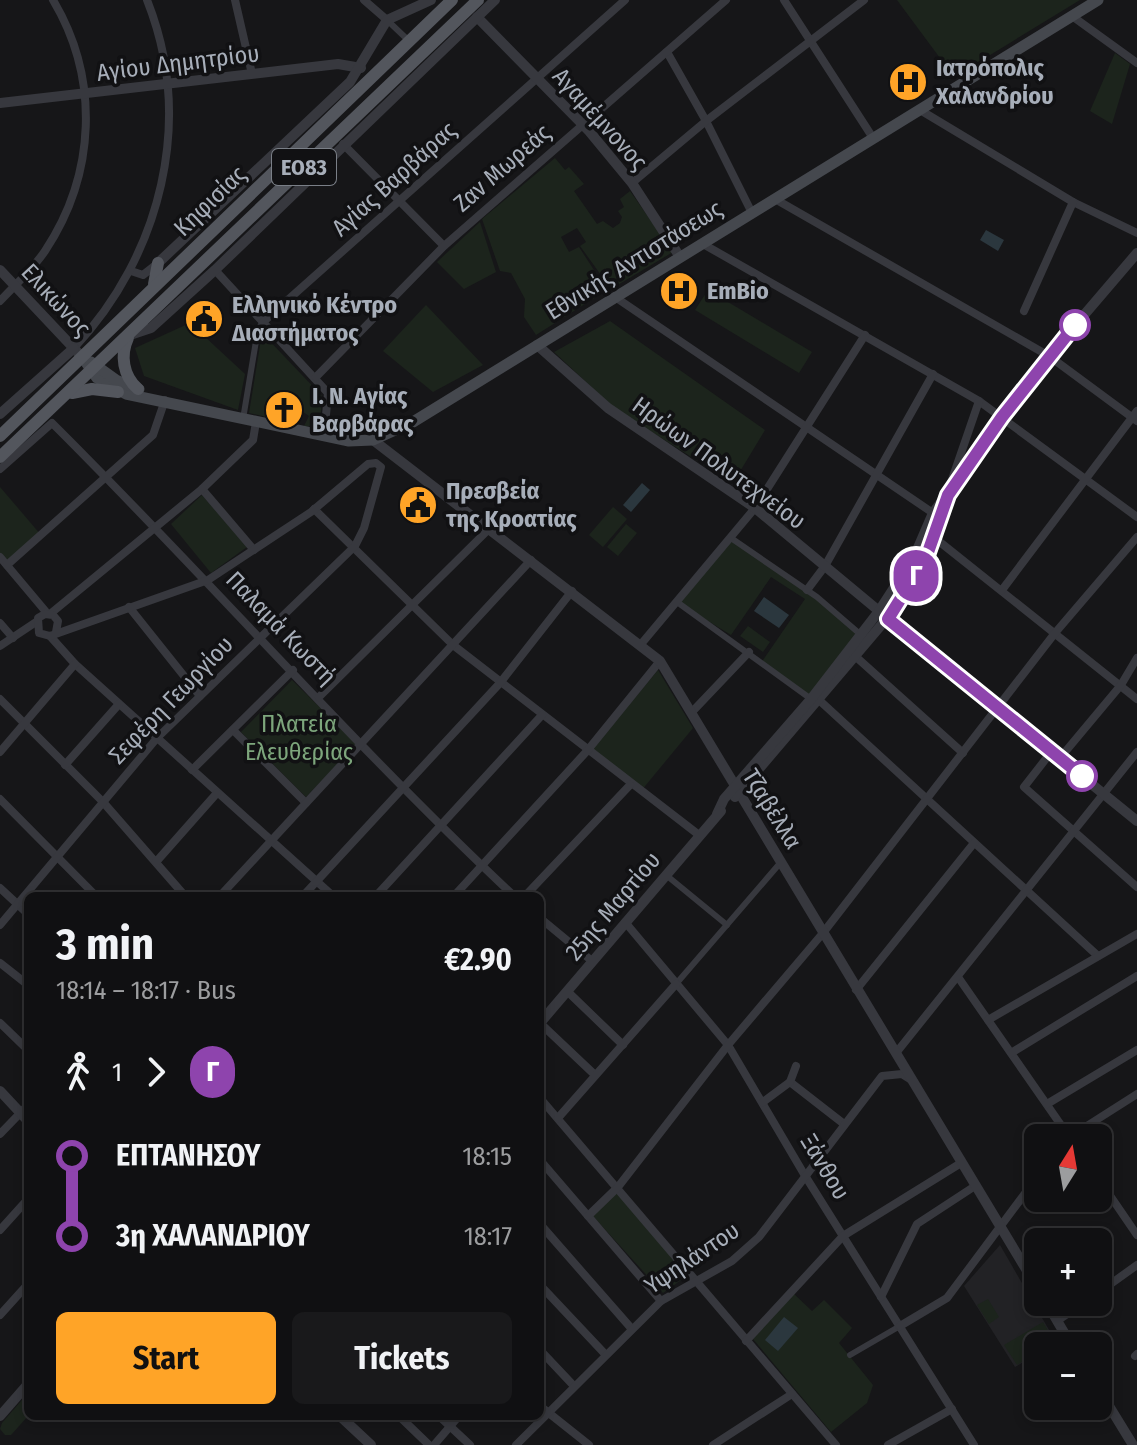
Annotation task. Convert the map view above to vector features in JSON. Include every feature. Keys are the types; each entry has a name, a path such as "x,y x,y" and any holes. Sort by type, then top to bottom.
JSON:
{"main road":[{"name":"Κηφισίας","path":"0,436 83,358 154,284 452,0"},
{"name":"Κηφισίας","path":"0,457 478,0"},
{"name":"Εθνικής Αντιστάσεως","path":"83,358 118,392 324,437 373,440 413,422 1098,0"},
{"path":"435,41 454,39"},
{"path":"331,101 348,99"},
{"path":"346,142 350,123"},
{"path":"268,217 274,195"},
{"path":"154,284 158,263"},
{"path":"130,335 124,349 124,365 129,379 138,389"},
{"name":"Εθνικής Αντιστάσεως","path":"95,369 165,400"},
{"path":"66,397 85,390 118,392"}],"street":[{"path":"0,301 45,251 70,205 83,158 86,94 77,51 53,0"},
{"path":"0,414 74,348 110,306 131,271 154,218 167,164 167,85 147,0"},
{"path":"235,0 252,74"},
{"path":"364,0 409,41"},
{"path":"131,271 143,275 158,263 331,101 361,68 387,20 431,0"},
{"name":"Κηφισίας","path":"130,335 151,328 215,270 495,0"},
{"name":"Αγίας Βαρβάρας","path":"263,322 625,0"},
{"name":"Ζαν Μωρεάς","path":"316,377 444,246 726,0"},
{"path":"784,0 873,138"},
{"path":"632,183 706,121 864,0"},
{"path":"1072,16 1137,63"},
{"name":"Αγαμέμνονος","path":"477,17 582,124 632,183 680,257"},
{"path":"667,52 752,213"},
{"name":"Αγίου Δημητρίου","path":"0,103 338,64 361,68"},
{"path":"920,110 926,117 1073,202 1137,233"},
{"path":"346,142 444,246"},
{"path":"775,199 1049,356 1135,417 1002,590"},
{"path":"1024,311 1073,202"},
{"path":"703,244 979,401 1087,477 1137,517"},
{"path":"930,535 933,513 1002,417 1049,356 1137,253"},
{"name":"Ελικώνος","path":"0,270 83,358"},
{"path":"215,270 316,377 330,397 324,437"},
{"path":"615,297 933,513"},
{"path":"243,419 258,329 263,322"},
{"path":"642,643 755,508 865,335"},
{"name":"Ηρώων Πολυτεχνείου","path":"537,345 608,408 755,508 998,711 1137,821"},
{"path":"807,590 825,566 933,374"},
{"path":"7,565 153,435 165,400"},
{"path":"815,700 855,656 919,572 979,401"},
{"path":"0,646 48,614 202,489 253,440 256,422"},
{"name":"Παλαμά Κωστή","path":"0,469 52,423 158,527 441,826 510,892"},
{"name":"Τζαβέλλα","path":"373,440 642,643 660,661 1024,1265"},
{"name":"Σεφέρη Γεωργίου","path":"28,892 157,738 355,546 382,471 376,463 361,468 314,509"},
{"path":"202,489 254,550"},
{"path":"13,638 49,634 208,580 314,509 453,645 630,785 699,835"},
{"path":"319,697 490,528"},
{"path":"930,535 1137,699"},
{"path":"588,1216 618,1187 728,1045 823,933 998,711 1055,633 1137,537"},
{"path":"731,538 807,590 860,634"},
{"path":"0,557 48,614 58,621 49,634"},
{"path":"224,892 531,560"},
{"path":"306,892 500,683 572,591"},
{"path":"677,602 815,700 1098,956"},
{"path":"129,607 200,696"},
{"path":"815,700 860,634 884,615"},
{"path":"36,622 75,664 328,892"},
{"path":"0,623 13,638"},
{"path":"691,713 749,652"},
{"path":"855,656 963,753"},
{"path":"1137,658 1121,685 1024,787 1073,834 1137,887"},
{"path":"458,892 587,751 660,661"},
{"path":"0,752 75,664"},
{"path":"192,770 293,670"},
{"path":"0,699 103,802 182,892"},
{"name":"25ης Μαρτίου","path":"544,1018 815,700"},
{"path":"65,765 119,704"},
{"path":"380,892 542,715"},
{"path":"233,730 306,803"},
{"path":"896,1053 1137,752"},
{"path":"529,892 630,785"},
{"path":"156,862 217,793"},
{"path":"0,799 92,892"},
{"path":"856,990 974,843"},
{"path":"558,1118 781,862"},
{"path":"666,875 727,925"},
{"path":"0,888 24,910"},
{"name":"Σεφέρη Γεωργίου","path":"0,925 24,897"},
{"path":"544,921 592,961"},
{"name":"Ξάνθου","path":"625,922 728,1045 804,1174 974,1445"},
{"path":"988,1020 1137,934"},
{"path":"0,963 24,982"},
{"path":"1011,1053 1137,976"},
{"path":"958,977 1060,1124"},
{"path":"567,991 623,1045"},
{"path":"0,1023 24,1046"},
{"path":"544,1027 595,1075"},
{"path":"1047,1104 1137,1050"},
{"path":"763,1102 790,1082 796,1066"},
{"name":"Υψηλάντου","path":"544,1409 661,1301 699,1283 759,1237 804,1174 882,1076 902,1074 912,1081"},
{"path":"790,1082 844,1124"},
{"path":"0,1091 24,1112"},
{"path":"1091,1124 1137,1094"},
{"path":"544,1102 836,1445"},
{"path":"1,1133 24,1114"},
{"path":"746,1341 843,1236 961,1163"},
{"path":"544,1165 661,1301"},
{"path":"881,1297 917,1224 975,1186"},
{"path":"850,1355 947,1298 1024,1194"},
{"path":"1112,1195 1134,1222 1137,1235"},
{"path":"0,1230 24,1203"},
{"path":"544,1229 631,1328"},
{"path":"1112,1283 1137,1265"},
{"path":"0,1315 24,1288"},
{"path":"544,1289 605,1354"},
{"path":"1054,1316 1064,1332"},
{"path":"1057,1321 1064,1316"},
{"path":"544,1354 573,1385"},
{"path":"0,1416 24,1389"},
{"path":"713,1445 792,1394"},
{"path":"544,1409 589,1445"},
{"path":"888,1445 952,1409"},
{"path":"1112,1411 1133,1445"},
{"path":"344,1420 371,1445"},
{"path":"404,1420 432,1445 455,1420"},
{"path":"443,1420 470,1445"},
{"name":"Υψηλάντου","path":"516,1445 535,1420"}],"shaded area":[{"path":"986,230 1004,240 998,251 980,240"},
{"path":"642,483 650,490 631,512 623,505"},
{"path":"764,597 789,615 779,628 754,611"},
{"path":"1000,1245 1024,1287 1024,1316 1041,1316 1050,1332 1024,1332 1024,1362 1015,1367 964,1286"},
{"path":"784,1317 798,1328 778,1351 765,1340"}],"green space":[{"path":"897,0 1080,0 954,77"},
{"path":"1115,53 1130,64 1112,124 1090,111"},
{"path":"555,158 565,170 569,167 584,184 574,191 597,224 603,221 613,228 620,223 622,217 618,211 624,207 620,199 630,191 673,252 611,289 580,246 586,242 577,228 561,237 569,252 579,247 607,290 536,335 524,317 525,299 511,273 500,271 482,219"},
{"path":"480,222 496,272 464,289 437,262"},
{"path":"708,290 812,352 799,373 695,310"},
{"path":"426,305 483,365 433,392 383,351"},
{"path":"610,321 765,430 733,483 615,409 554,352"},
{"path":"190,323 245,374 238,410 144,376 135,348"},
{"path":"262,333 322,396 320,427 304,426 309,416 280,396 267,417 249,413"},
{"path":"0,487 41,535 7,565 0,557"},
{"path":"202,495 247,547 211,573 171,524"},
{"path":"613,507 627,519 603,547 589,535"},
{"path":"626,524 637,533 618,556 607,547"},
{"path":"731,538 807,590 860,634 811,699 761,663 805,599 771,577 731,635 677,602"},
{"path":"748,626 770,642 763,652 740,636"},
{"path":"658,670 693,728 641,791 591,751"},
{"name":"Πλατεία Ελευθερίας","path":"292,680 357,744 306,797 241,732"},
{"path":"616,1190 688,1275 663,1293 591,1214"},
{"path":"793,1293 812,1311 824,1300 852,1328 839,1343 873,1385 867,1403 831,1432 753,1339"},
{"path":"988,1299 999,1317 989,1324 977,1305"},
{"path":"1043,1322 1049,1332 1026,1332"},
{"path":"1024,1333 1024,1361 1017,1365 1004,1345"},
{"path":"24,1398 24,1420 11,1435 5,1435 0,1429"}],"bus line":[{"name":"Γ","path":"1075,325 1002,417 948,495 926,558 888,619 1082,776"}],"place":[{"name":"Ιατρόπολις Χαλανδρίου","path":"908,82"},
{"name":"EmBio","path":"679,291"},
{"name":"Ελληνικό Κέντρο Διαστήματος","path":"204,319"},
{"name":"Ι. Ν. Αγίας Βαρβάρας","path":"284,410"},
{"name":"Πρεσβεία της Κροατίας","path":"418,505"}]}
